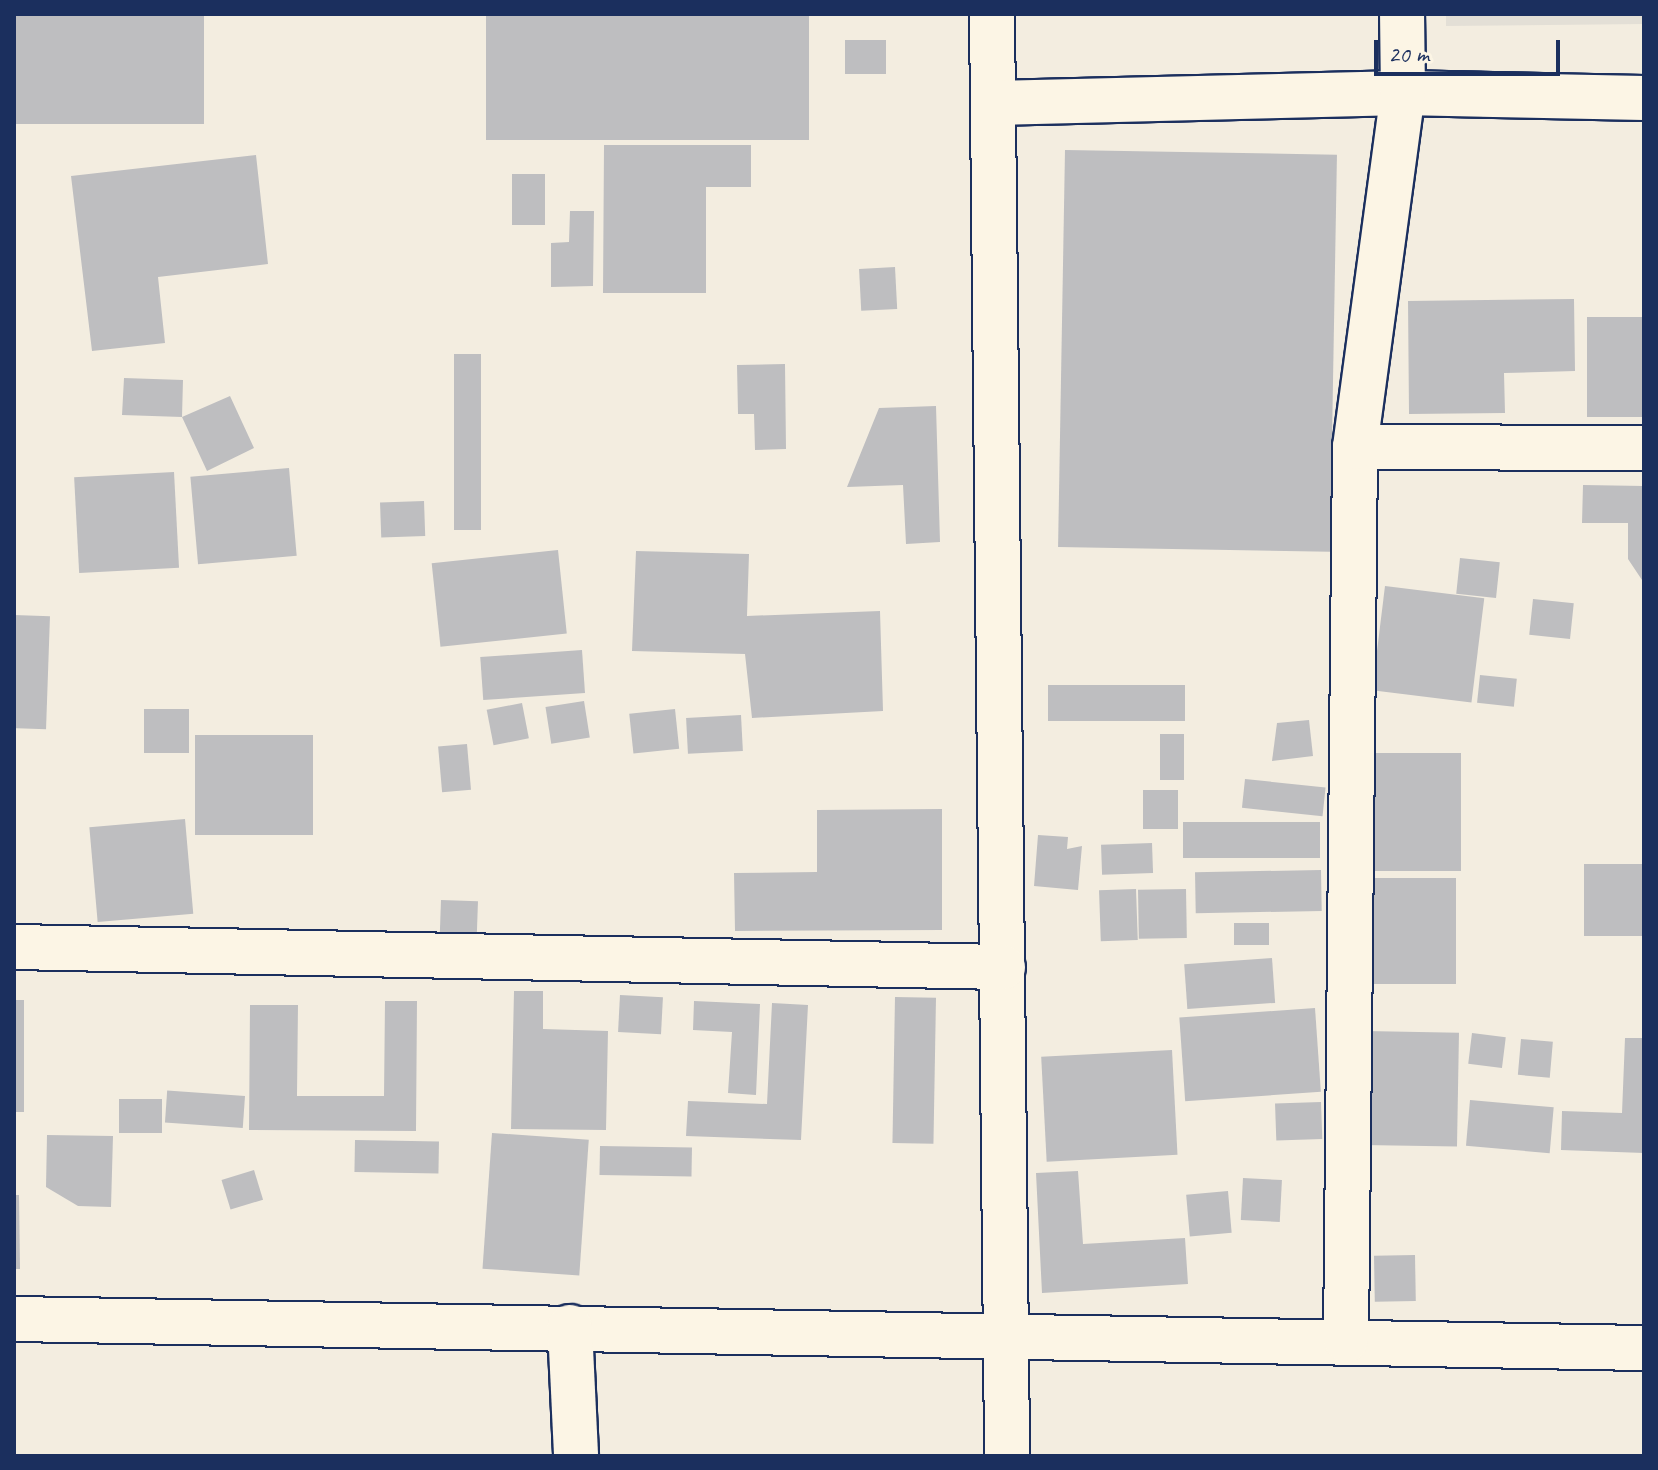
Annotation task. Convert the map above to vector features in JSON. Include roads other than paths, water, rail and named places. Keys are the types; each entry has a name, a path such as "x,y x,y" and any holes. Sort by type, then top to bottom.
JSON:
{"street":[{"path":"992,14 1007,1456"},
{"path":"1346,1340 1355,447 1403,93 1402,14"},
{"path":"994,103 1403,93 1644,98"},
{"path":"1355,447 1644,448"},
{"path":"14,947 1003,967"},
{"path":"14,1319 1346,1340 1644,1348"},
{"path":"570,1327 576,1456"}]}
